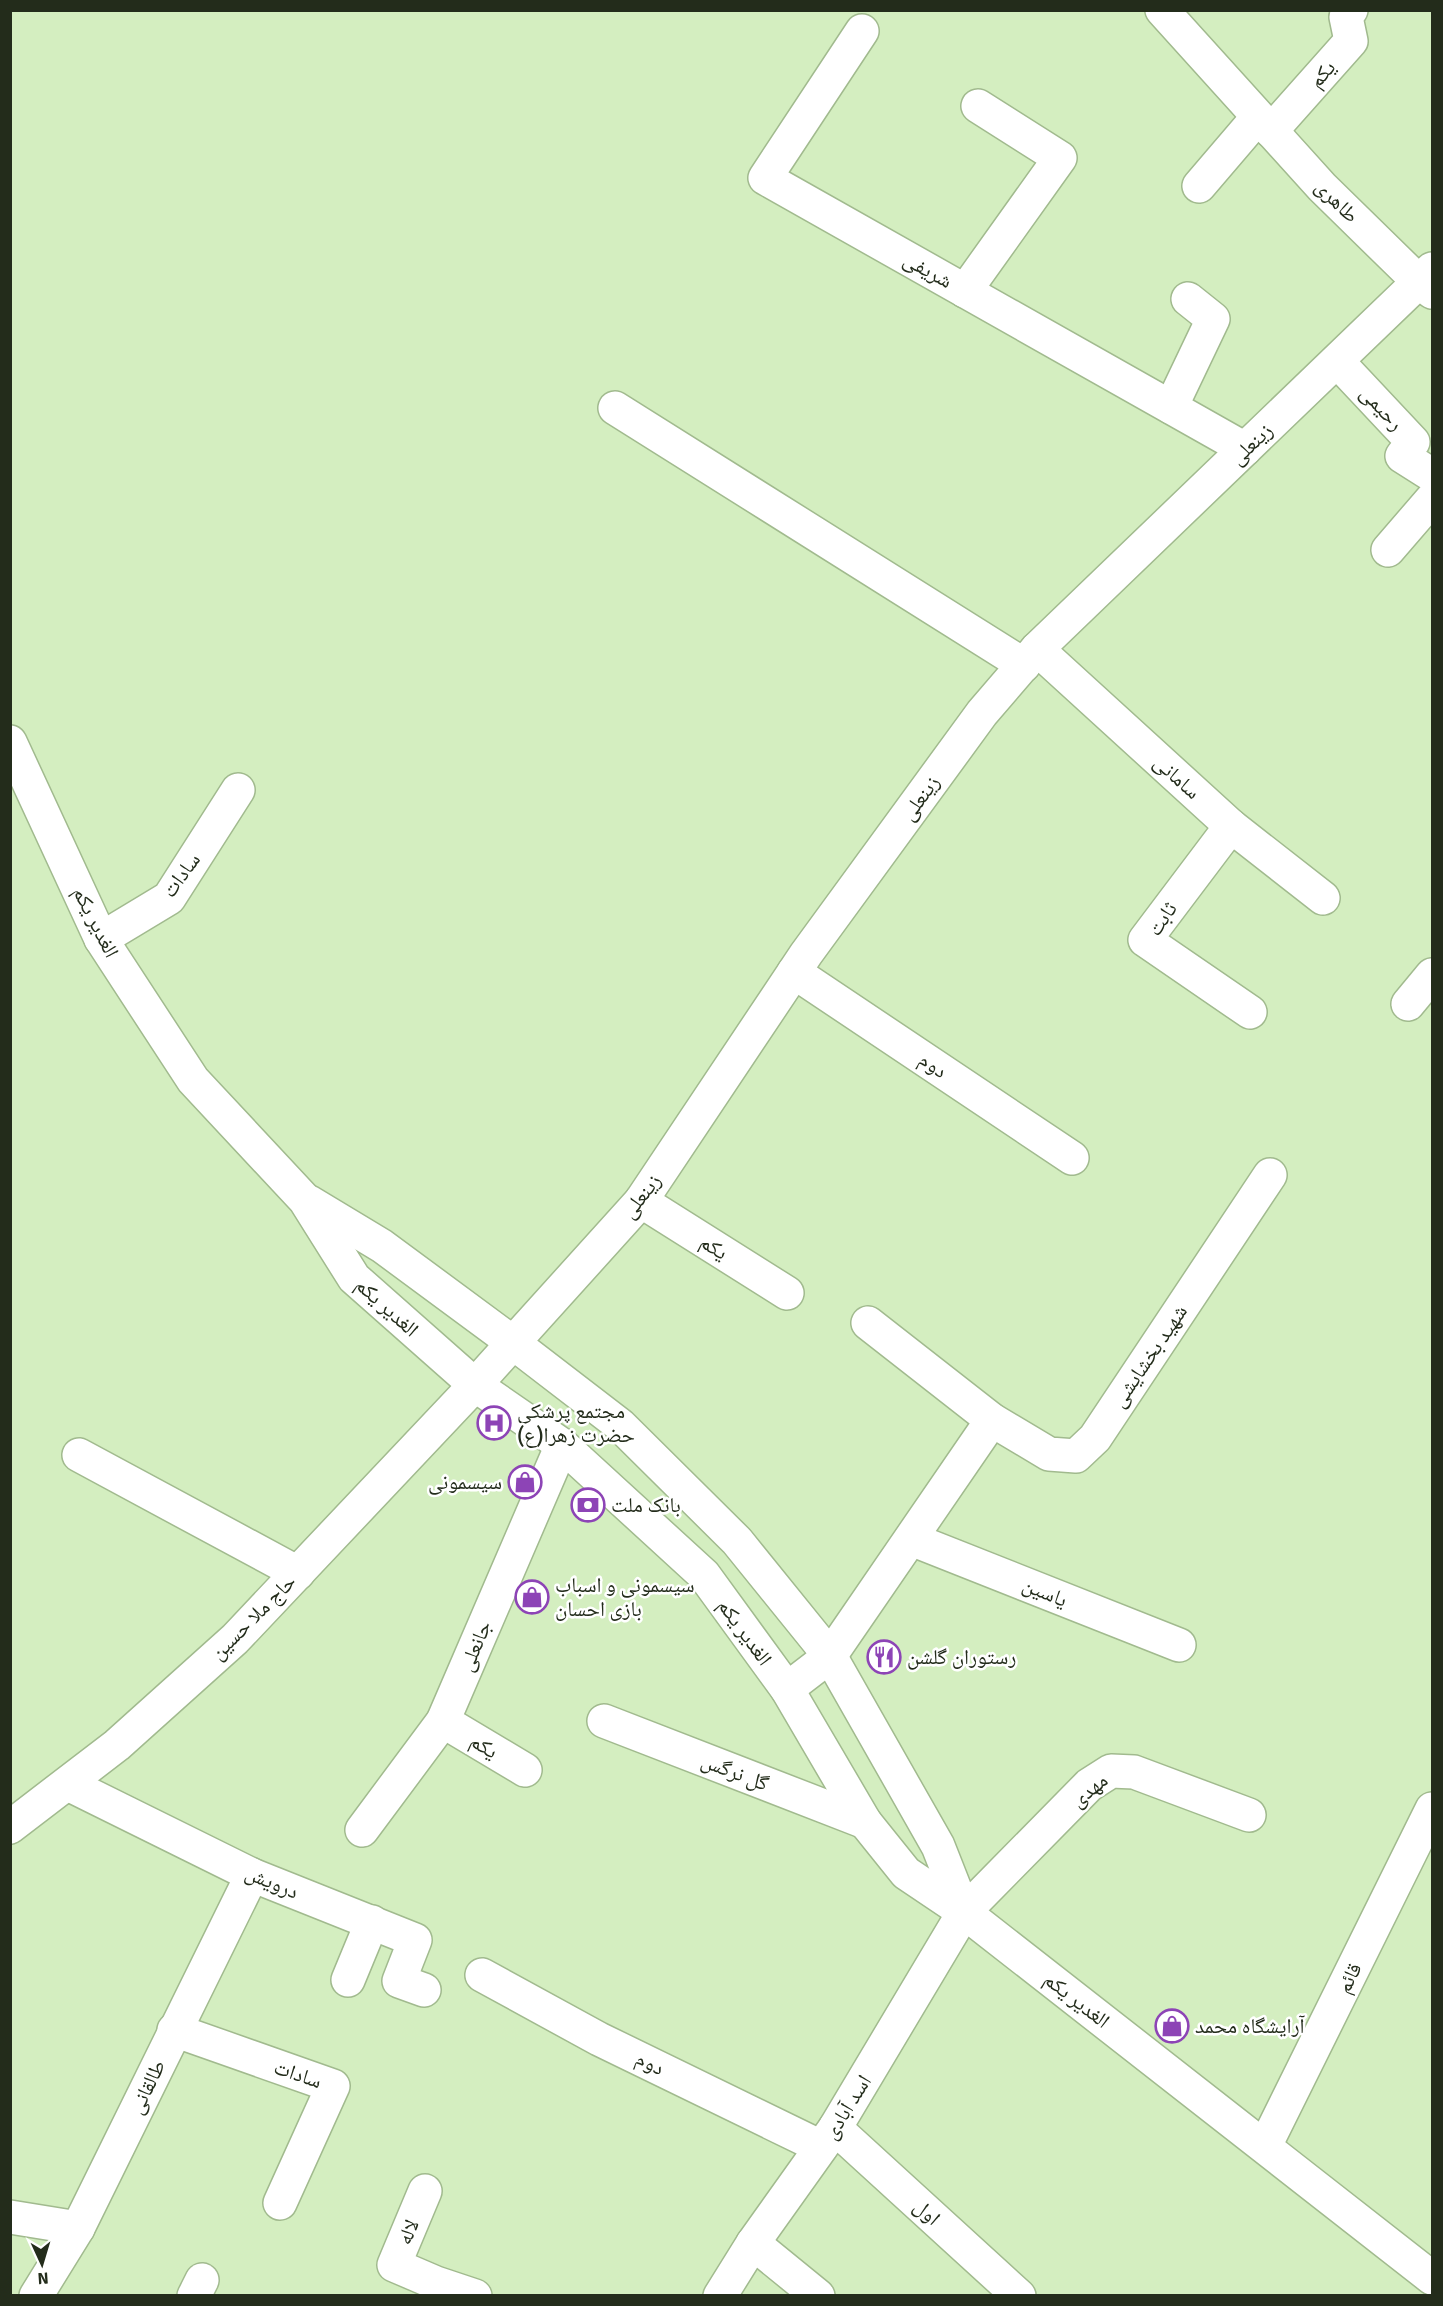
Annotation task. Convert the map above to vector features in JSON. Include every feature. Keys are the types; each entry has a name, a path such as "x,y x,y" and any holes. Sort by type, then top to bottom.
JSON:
{"street":[{"name":"طاهری","path":"1162,10 1322,187 1428,281"},
{"name":"یکم","path":"1264,124 1351,41 1346,17 1351,10"},
{"name":"شریفی","path":"862,31 765,178 1245,449"},
{"path":"965,291 1060,158 978,106"},
{"path":"1199,186 1264,124"},
{"name":"زینعلی","path":"476,1385 512,1342 641,1201 794,972 982,713 1030,657 1337,361 1428,281"},
{"path":"1171,406 1213,319 1188,299"},
{"name":"رحیمی","path":"1337,361 1413,442 1402,456 1432,475"},
{"name":"سامانی","path":"615,408 1030,657 1231,826 1323,898"},
{"path":"1388,550 1432,499"},
{"name":"الغدیر یکم","path":"10,742 101,939 193,1080 305,1200 354,1278 476,1385 562,1445 704,1575 786,1689 865,1822 906,1873 964,1912 1432,2278"},
{"name":"سادات","path":"101,939 169,898 238,790"},
{"name":"ثابت","path":"1231,826 1145,940 1250,1012"},
{"name":"دوم","path":"794,972 1072,1158"},
{"path":"1408,1004 1432,975"},
{"name":"شهید بخشایشی","path":"868,1323 992,1420 1049,1454 1076,1456 1095,1438 1270,1174"},
{"path":"305,1200 382,1246 620,1425 737,1541 830,1656 938,1846 964,1912"},
{"name":"یکم","path":"641,1201 787,1293"},
{"name":"حاج ملا حسین","path":"10,1827 117,1745 235,1639 476,1385"},
{"path":"786,1689 830,1656 992,1420"},
{"name":"جانعلی","path":"362,1830 443,1721 562,1445"},
{"path":"79,1455 298,1573"},
{"name":"یاسین","path":"910,1539 1179,1645"},
{"name":"یکم","path":"443,1721 525,1770"},
{"name":"گل نرگس","path":"604,1722 865,1822"},
{"name":"مهدی","path":"964,1912 1089,1785 1111,1771 1134,1772 1249,1815"},
{"name":"درویش","path":"68,1784 252,1875 415,1940 399,1981 424,1990"},
{"name":"قائم","path":"1265,2146 1432,1809"},
{"name":"طالقانی","path":"36,2295 78,2228 252,1875"},
{"name":"اسد آبادی","path":"720,2295 753,2243 828,2137 964,1912"},
{"path":"348,1980 372,1922"},
{"name":"دوم","path":"482,1975 599,2039 828,2137"},
{"name":"سادات","path":"174,2030 333,2086 280,2204"},
{"name":"اول","path":"828,2137 1019,2295"},
{"name":"لاله","path":"425,2191 394,2265 434,2289"},
{"path":"10,2217 78,2228"},
{"path":"753,2243 818,2295"},
{"path":"434,2289 475,2295"}],"place":[{"name":"مجتمع پرشکی حضرت زهرا(ع)","path":"494,1423"},
{"name":"سیسمونی","path":"525,1482"},
{"name":"بانک ملت","path":"588,1505"},
{"name":"سیسمونی و اسباب بازی احسان","path":"532,1597"},
{"name":"رستوران گلشن","path":"884,1657"},
{"name":"آرایشگاه محمد","path":"1172,2026"}]}
